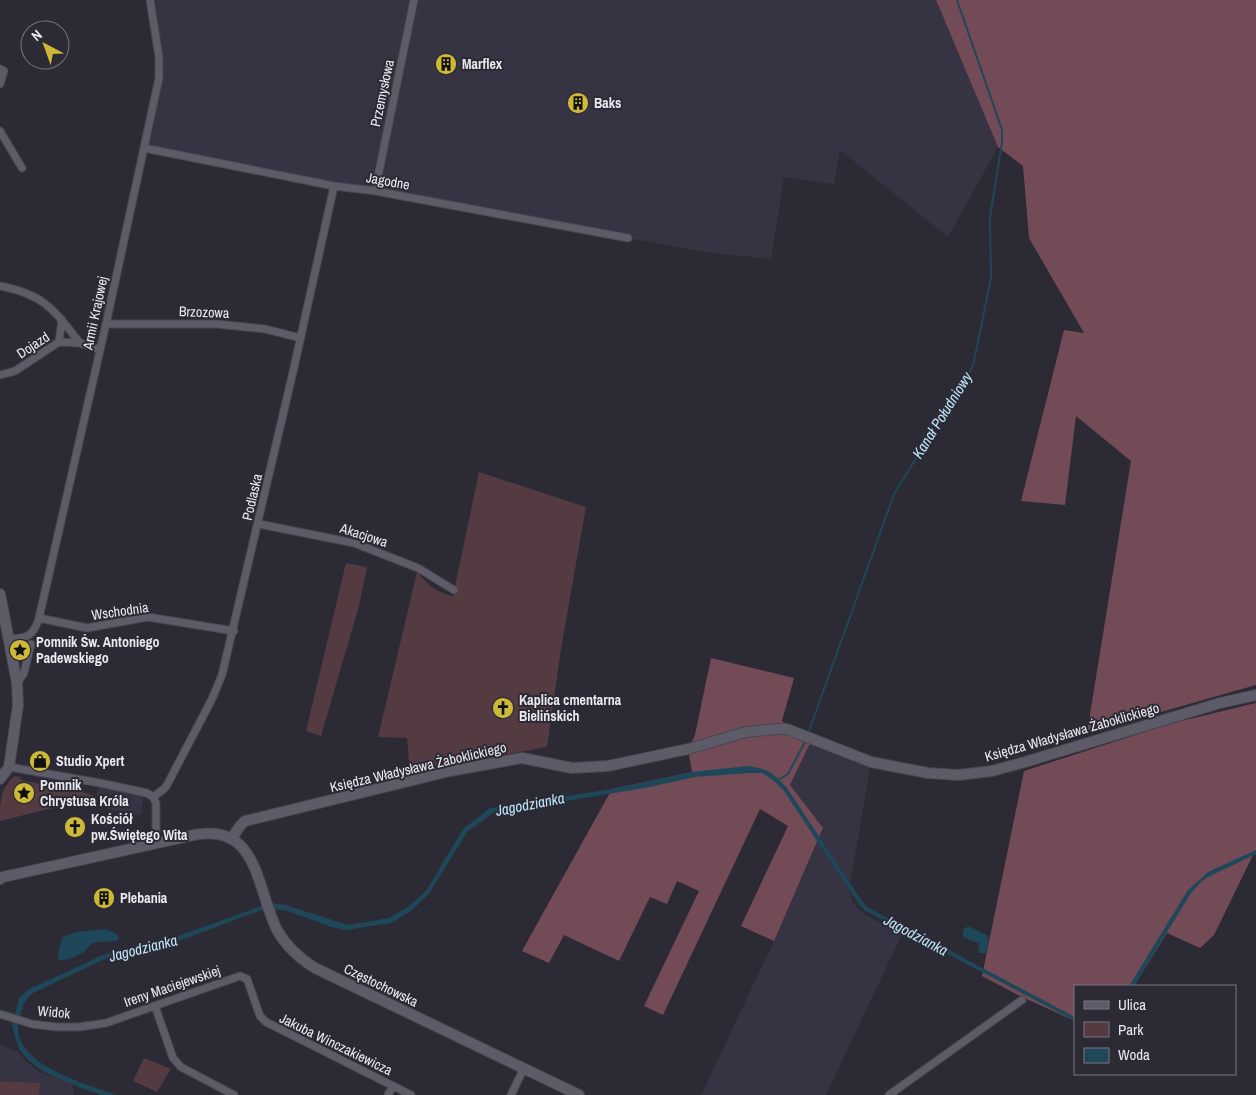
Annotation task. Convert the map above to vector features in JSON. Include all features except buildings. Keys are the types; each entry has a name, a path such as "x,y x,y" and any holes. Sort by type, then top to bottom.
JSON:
{"street":[{"name":"Armii Krajowej","path":"8,639 28,636 35,630 39,618 106,324 158,78 159,57 150,0"},
{"name":"Przemysłowa","path":"375,191 414,0"},
{"path":"0,69 4,71 0,84"},
{"path":"0,131 22,168"},
{"name":"Jagodne","path":"144,148 334,186 375,191 628,238"},
{"name":"Podlaska","path":"153,797 167,785 212,699 222,675 234,631 250,552 259,524 334,186"},
{"name":"Dojazd","path":"0,286 36,297 54,311 80,343"},
{"path":"59,342 62,320"},
{"name":"Brzozowa","path":"106,324 216,324 265,329 301,338"},
{"name":"Dojazd","path":"0,375 15,371 59,342 80,343 100,350"},
{"name":"Akacjowa","path":"259,524 354,542 418,568 454,590"},
{"path":"0,594 18,683 18,705 5,771 0,779"},
{"name":"Wschodnia","path":"39,618 88,628 148,617 234,631"},
{"path":"18,683 24,673 31,644"},
{"name":"Księdza Władysława Żaboklickiego","path":"232,838 245,822 450,771 522,758 572,768 608,766 688,749 746,732 787,729 871,762 928,773 958,775 992,771 1220,703 1256,695"},
{"path":"5,771 147,793 153,797 156,807 156,844"},
{"path":"1,877 204,833 220,834 232,838"},
{"name":"Częstochowska","path":"232,838 245,850 250,858 272,918 287,944 297,955 315,968 579,1095"},
{"name":"Ireny Maciejewskiej","path":"106,1023 240,976 247,979"},
{"name":"Jakuba Winczakiewicza","path":"247,979 260,1016 266,1022 412,1095"},
{"path":"889,1095 1022,1000"},
{"path":"155,1006 173,1058 181,1068 234,1095"},
{"name":"Widok","path":"0,1014 56,1027 79,1027 106,1023"},
{"path":"511,1095 524,1068"},
{"path":"388,1095 392,1086"}],"shaded area":[{"path":"150,0 936,0 998,147 948,237 840,150 834,184 784,177 771,259 703,252 144,148 159,78"},
{"path":"936,0 1256,0 1256,685 1087,733 1131,461 1076,416 1065,505 1021,501 1064,330 1084,333 1029,238 1023,166 998,147"},
{"path":"711,658 794,678 782,721 812,739 790,785 823,828 774,941 741,926 788,826 760,809 663,1015 644,1006 699,891 677,881 667,904 650,897 619,961 564,935 549,963 522,951 612,789 692,772 688,749 695,735"},
{"path":"1256,703 1256,854 1253,855 1214,935 1200,948 1167,933 1135,985 1074,985 1074,1021 982,976 1024,771 1169,724"},
{"path":"812,739 871,762 849,891 853,903 865,915 902,934 826,1095 701,1095 774,941 823,829 790,785"},
{"path":"100,783 144,792 141,815 108,810 107,799 96,795"},
{"path":"0,1045 17,1051 40,1072 72,1083 74,1095 0,1095"}],"green space":[{"path":"479,472 586,507 561,649 547,747 430,768 410,774 407,738 378,737 417,572 433,587 453,596"},
{"path":"346,563 367,567 359,606 321,736 306,731"},
{"path":"15,776 20,777 21,780 83,792 97,797 0,821 4,790 6,785"},
{"path":"144,1058 171,1069 157,1092 133,1081"},
{"path":"0,1081 40,1083 39,1095 0,1095"}],"water":[{"name":"Jagodzianka","path":"748,766 770,772 787,788 867,907 1074,1016 1074,1020 866,911 860,906 784,791 773,780 762,773 748,773 695,777 645,788 493,813 467,832 429,894 411,911 391,923 346,930 331,927 285,910 261,910 168,945 105,959 29,996 22,1008 19,1019 19,1035 25,1048 37,1060 53,1070 87,1085 117,1095 102,1095 44,1072 30,1062 19,1049 12,1026 19,998 29,989 103,955 167,940 270,903 286,905 348,925 389,918 408,907 426,891 463,829 490,808 612,789 692,772"},
{"path":"1256,850 1256,854 1202,881 1191,893 1135,985 1130,985 1188,890 1208,872"},
{"path":"968,926 988,936 986,953 979,953 978,948 980,944 963,937 963,930"},
{"path":"105,929 117,934 119,938 117,941 91,944 84,952 72,958 58,961 63,937 77,932"}],"waterway":[{"name":"Kanał Południowy","path":"809,731 894,494 973,366 991,278 990,218 1002,142 1002,130 957,0"},
{"name":"Kanał Południowy","path":"778,780 788,774 805,742"}],"place":[{"name":"Marflex","path":"446,64"},
{"name":"Baks","path":"578,103"},
{"name":"Pomnik Św. Antoniego Padewskiego","path":"20,650"},
{"name":"Kaplica cmentarna Bielińskich","path":"503,708"},
{"name":"Studio Xpert","path":"40,761"},
{"name":"Pomnik Chrystusa Króla","path":"24,793"},
{"name":"Kościół pw.Świętego Wita","path":"75,827"},
{"name":"Plebania","path":"104,898"}]}
